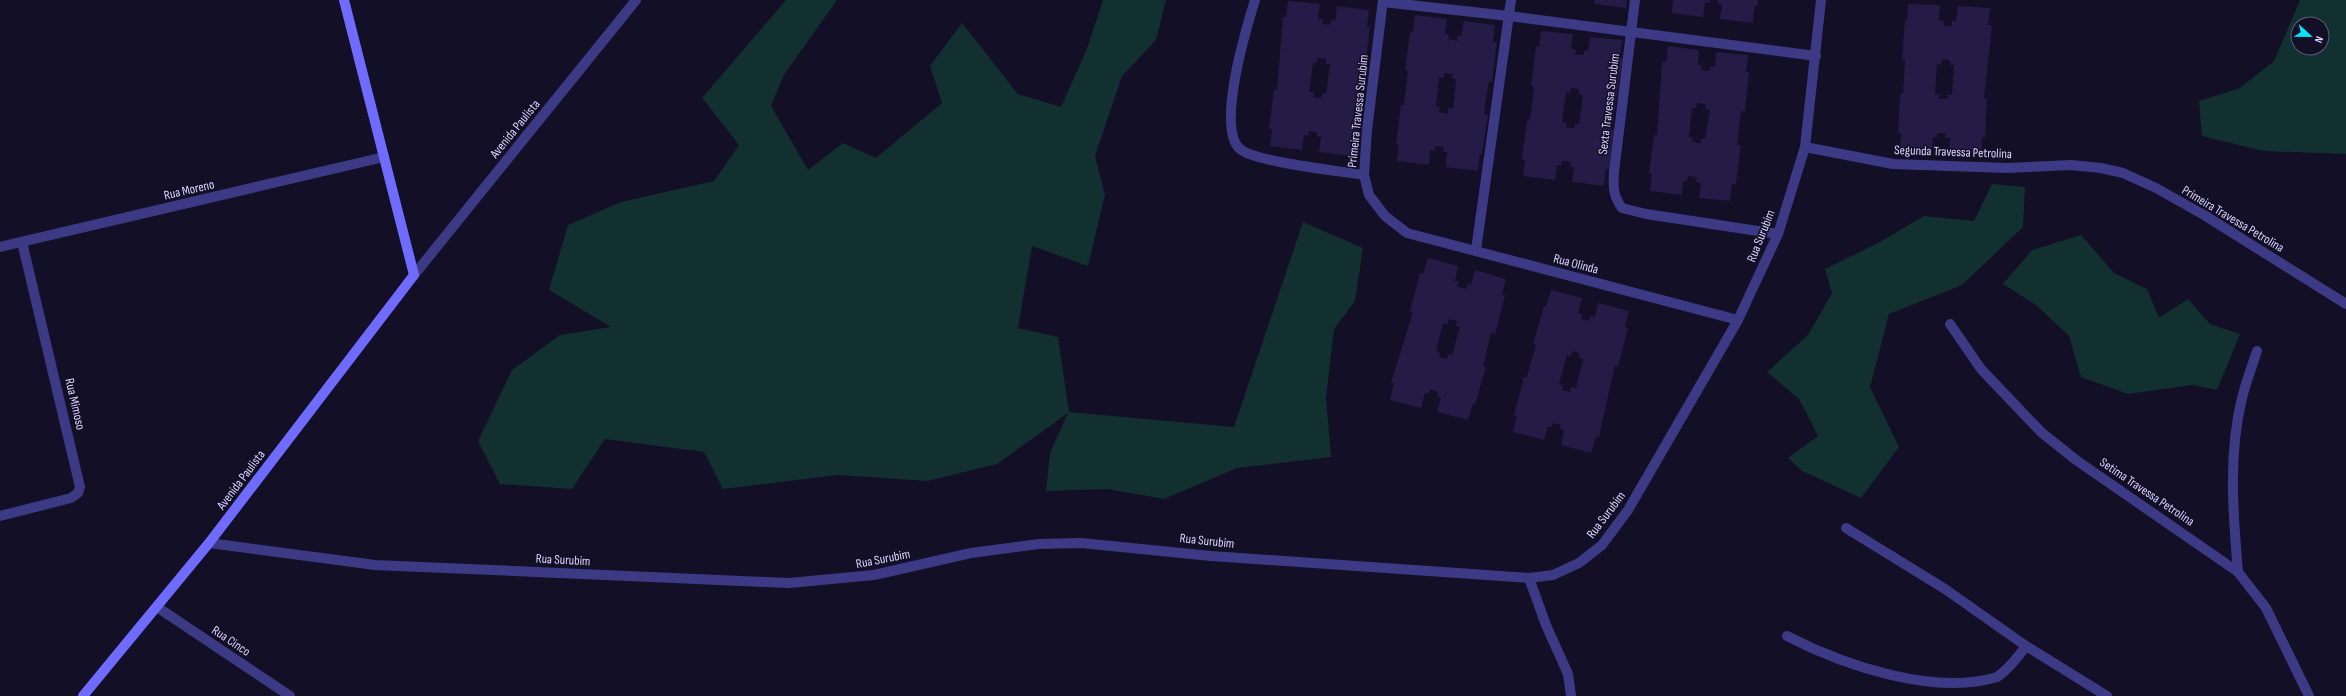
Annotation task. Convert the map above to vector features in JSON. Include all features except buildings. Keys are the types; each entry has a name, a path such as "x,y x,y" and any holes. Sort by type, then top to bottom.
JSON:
{"main road":[{"path":"344,0 414,275"},
{"name":"Avenida Paulista","path":"83,696 209,543 414,275"}],"street":[{"name":"Avenida Paulista","path":"414,275 636,0"},
{"path":"1254,0 1238,57 1235,76 1231,112 1234,141 1240,149 1261,158 1364,175"},
{"path":"1476,250 1511,0"},
{"name":"Sexta Travessa Surubim","path":"1635,0 1614,172 1613,190 1615,199 1622,208 1646,214 1778,234"},
{"name":"Rua Surubim","path":"209,543 375,565 789,583 874,575 971,553 1039,544 1080,543 1211,556 1529,578 1553,575 1579,563 1602,545 1628,510 1738,320 1778,234 1805,147 1821,0"},
{"path":"1383,1 1816,56"},
{"name":"Primeira Travessa Surubim","path":"1383,1 1367,130 1364,175 1369,195 1385,216 1407,233"},
{"name":"Segunda Travessa Petrolina","path":"1805,147 1893,164 2007,168 2071,165 2101,168"},
{"name":"Rua Moreno","path":"0,247 384,157"},
{"name":"Primeira Travessa Petrolina","path":"2101,168 2122,173 2156,188 2346,304"},
{"name":"Rua Olinda","path":"1407,233 1738,320"},
{"name":"Rua Mimoso","path":"0,516 72,498 78,492 80,487 22,242"},
{"name":"Setima Travessa Petrolina","path":"1950,324 1981,369 2041,432 2076,460 2238,572 2266,608 2309,696"},
{"path":"2238,572 2232,503 2232,474 2238,418 2242,397 2257,351"},
{"path":"1846,528 1945,589 2026,646 2107,696"},
{"path":"1529,578 1546,625 1568,674 1571,696"},
{"name":"Rua Cinco","path":"157,607 290,696"},
{"path":"1787,636 1857,671 1920,691"},
{"path":"1947,693 1960,692 1997,677 2014,662 2026,646"}],"green space":[{"path":"786,0 837,0 784,75 771,106 808,170 843,143 876,158 942,103 930,66 962,23 1018,94 1061,107 1086,51 1103,0 1166,0 1156,40 1122,76 1095,156 1105,195 1088,266 1032,246 1018,328 1058,337 1069,412 1234,427 1303,222 1363,248 1355,301 1334,329 1326,397 1331,457 1237,468 1164,499 1108,489 1046,491 1050,453 1068,413 997,464 927,481 838,475 723,489 704,452 605,439 572,489 500,484 478,441 512,370 560,335 611,327 549,290 568,225 621,202 714,181 739,145 702,98"},
{"path":"2300,0 2346,0 2346,154 2263,151 2202,136 2199,101 2240,88 2274,61 2290,23 2290,56 2330,56 2330,16 2293,16"},
{"path":"1992,184 2025,187 2023,227 1962,285 1889,314 1870,387 1899,447 1861,498 1802,471 1788,458 1818,436 1799,399 1767,372 1808,335 1832,293 1825,269 1880,242 1924,216 1974,221"},
{"path":"2081,235 2114,273 2147,289 2159,318 2188,299 2210,324 2240,334 2217,390 2192,385 2128,394 2081,377 2069,336 2036,305 2003,284 2032,250"}]}
